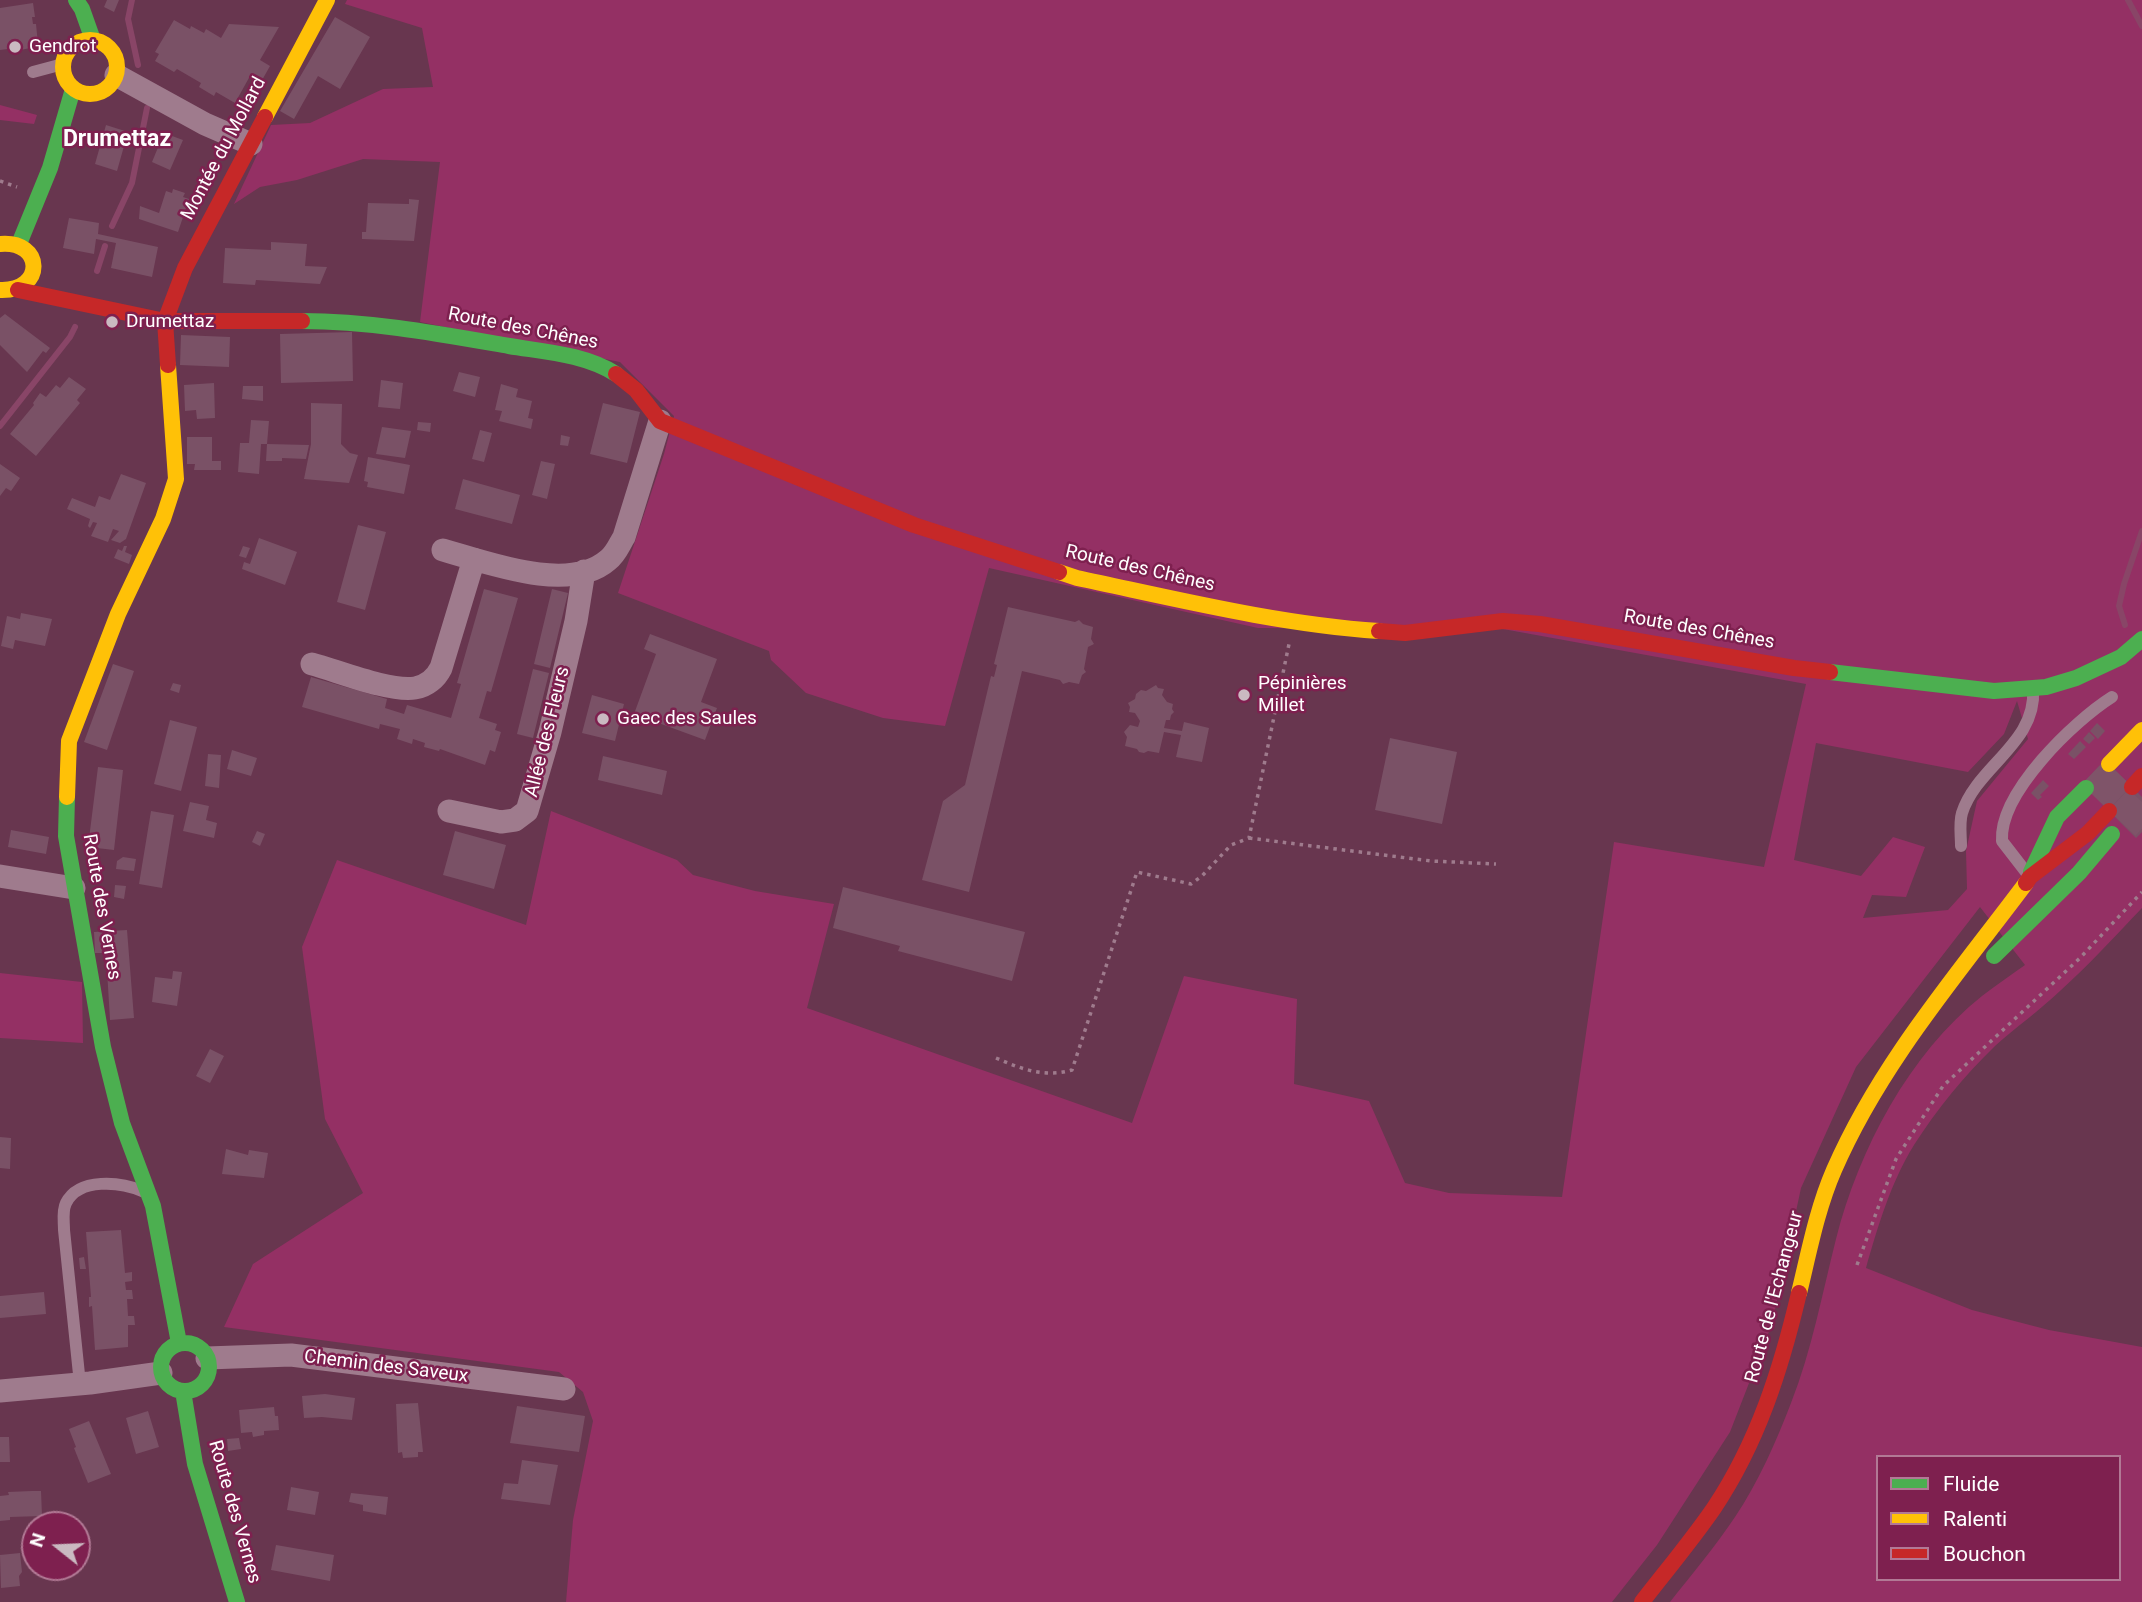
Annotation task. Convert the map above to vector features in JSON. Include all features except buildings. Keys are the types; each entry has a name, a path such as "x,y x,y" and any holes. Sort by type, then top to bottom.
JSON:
{"main road":[{"path":"71,0 86,41"},
{"path":"76,0 82,9 86,41"},
{"name":"Montée du Mollard","path":"165,321 184,268 327,0"},
{"path":"86,41 100,42 112,52 116,60 116,75 107,89 100,93 79,92 63,69 71,48 86,41"},
{"path":"23,247 66,121 79,92"},
{"path":"0,244 11,242 23,247 33,260 33,274 24,286 6,291"},
{"path":"33,274 68,300"},
{"name":"Route des Chênes","path":"6,291 68,300 165,321 328,321 415,330 584,359 607,367 637,388 660,422 914,526 1077,578 1294,622 1405,633 1473,623 1503,621 1540,624 1794,668 1994,691 2033,689 2076,678 2121,657 2142,639"},
{"name":"Route des Vernes","path":"150,1200 142,1153 110,1043 100,1020 66,836 69,741 118,614 163,519 176,479 165,321"},
{"path":"2142,730 2114,769 2142,750"},
{"path":"2036,893 2057,817 2090,793"},
{"name":"Route de l'Echangeur","path":"1642,1602 1714,1508 1754,1436 1780,1372 1813,1235 1834,1171 1863,1112 1915,1031 2109,811"},
{"name":"Route de l'Echangeur","path":"1915,1031 2036,893 2078,873 2127,828"},
{"path":"150,1200 169,1284 178,1343"},
{"path":"178,1343 199,1347 208,1359 209,1366 204,1381 191,1390 183,1391 169,1386 161,1373 162,1358 166,1351 178,1343"},
{"name":"Route des Vernes","path":"183,1391 195,1464 237,1602"}],"street":[{"path":"116,75 205,124 251,144"},
{"path":"443,550 532,574 584,571 606,562 624,537 660,422"},
{"path":"312,664 402,688 419,687 433,680 441,668 474,559"},
{"name":"Allée des Fleurs","path":"449,811 501,822 515,820 527,811 535,789 576,621 584,571"},
{"path":"0,876 74,888"},
{"name":"Chemin des Saveux","path":"208,1359 291,1355 564,1389"},
{"path":"0,1391 161,1373"}],"lane":[{"path":"1961,846 1961,816 1966,803 1980,781 2025,728 2033,706 2033,689"},
{"path":"2054,884 2036,893 2001,841 2003,820 2020,790 2050,750 2080,720 2112,697"},
{"path":"80,1384 64,1230 64,1206 76,1192 97,1185 118,1184 150,1200"}],"path":[{"path":"1250,838 1294,622"},
{"path":"996,1058 1026,1071 1058,1074 1072,1070 1137,872 1192,884 1231,845 1250,838 1431,861 1496,864"},
{"path":"1857,1265 1896,1159 1943,1086 2080,958 2142,892"}],"shaded area":[{"path":"347,0 2142,0 2142,908 2071,981 1995,1046 1942,1106 1914,1145 1898,1174 1880,1220 1866,1268 1972,1310 2049,1330 2142,1347 2142,1602 1670,1602 1735,1517 1773,1447 1805,1363 1846,1205 1858,1171 1890,1106 1932,1046 1956,1019 2025,965 1980,907 1856,1067 1801,1188 1772,1324 1730,1432 1657,1545 1612,1602 566,1602 573,1520 593,1421 583,1392 559,1372 224,1327 253,1264 363,1193 325,1119 302,947 337,860 526,925 551,811 677,860 693,875 755,891 834,904 807,1008 1132,1123 1184,976 1297,999 1294,1084 1369,1101 1405,1183 1449,1193 1562,1197 1614,842 1764,867 1806,684 1503,629 1258,628 989,568 945,726 883,718 806,693 771,660 769,651 618,593 674,416 620,362 420,322 440,162 363,159 297,180 260,187 234,204 271,125 310,123 383,89 433,87 422,28 345,4","holes":["2017,701 2028,739 1977,801 1966,851 1967,889 1948,910 1863,918 1872,895 1906,897 1925,847 1893,837 1861,876 1794,860 1816,743 1968,772 2004,734"]},
{"path":"0,105 37,115 34,124 0,120"},
{"path":"0,973 82,982 83,1043 0,1038"}],"waterway":[{"path":"132,0 128,19 138,65"},
{"path":"2128,0 2142,26"},
{"path":"112,226 132,183 147,108"},
{"path":"97,271 105,246"},
{"path":"0,426 75,327"},
{"path":"2125,625 2119,606 2142,531"}],"tunnel":[{"path":"2095,797 2118,773"},
{"path":"2122,823 2142,802"}],"traffic: fast":[{"path":"76,0 93,40"},
{"path":"19,244 50,168 73,89"},
{"path":"302,321 405,329 550,352 591,362 616,374"},
{"path":"1830,672 1994,691 2046,687 2076,678 2121,657 2142,639"},
{"path":"2031,872 2057,817 2086,788"},
{"path":"67,797 66,836 103,1047 122,1123 153,1206 179,1343"},
{"path":"1994,956 2079,873 2112,834"},
{"path":"185,1343 202,1350 209,1367 202,1384 185,1391 168,1384 161,1367 168,1350 185,1343"},
{"path":"183,1391 195,1464 237,1602"}],"traffic: slow":[{"path":"265,117 327,0"},
{"path":"90,40 109,48 117,67 109,86 90,94 71,86 63,67 71,48 90,40"},
{"path":"0,244 14,245 25,250 34,266 26,283 1,290"},
{"path":"67,797 69,741 118,614 163,519 176,479 168,365"},
{"path":"1059,572 1227,610 1303,623 1379,631"},
{"path":"2109,764 2142,730"},
{"path":"1799,1293 1814,1231 1834,1170 1874,1093 1921,1021 2026,883"}],"traffic: jam":[{"path":"168,365 165,321 185,268 265,117"},
{"path":"18,290 165,321 302,321"},
{"path":"616,374 636,390 660,421 914,525 1059,572"},
{"path":"1379,631 1405,633 1503,621 1540,624 1830,672"},
{"path":"2132,787 2142,776"},
{"path":"2026,883 2030,877 2088,833 2109,811"},
{"path":"1642,1602 1688,1544 1730,1483 1755,1431 1776,1377 1799,1293"}],"place":[{"name":"Gendrot","path":"15,47"},
{"name":"Drumettaz","path":"112,322"},
{"name":"Pépinières Millet","path":"1244,695"},
{"name":"Gaec des Saules","path":"603,719"}],"district":[{"name":"Drumettaz","path":"117,140"}]}
